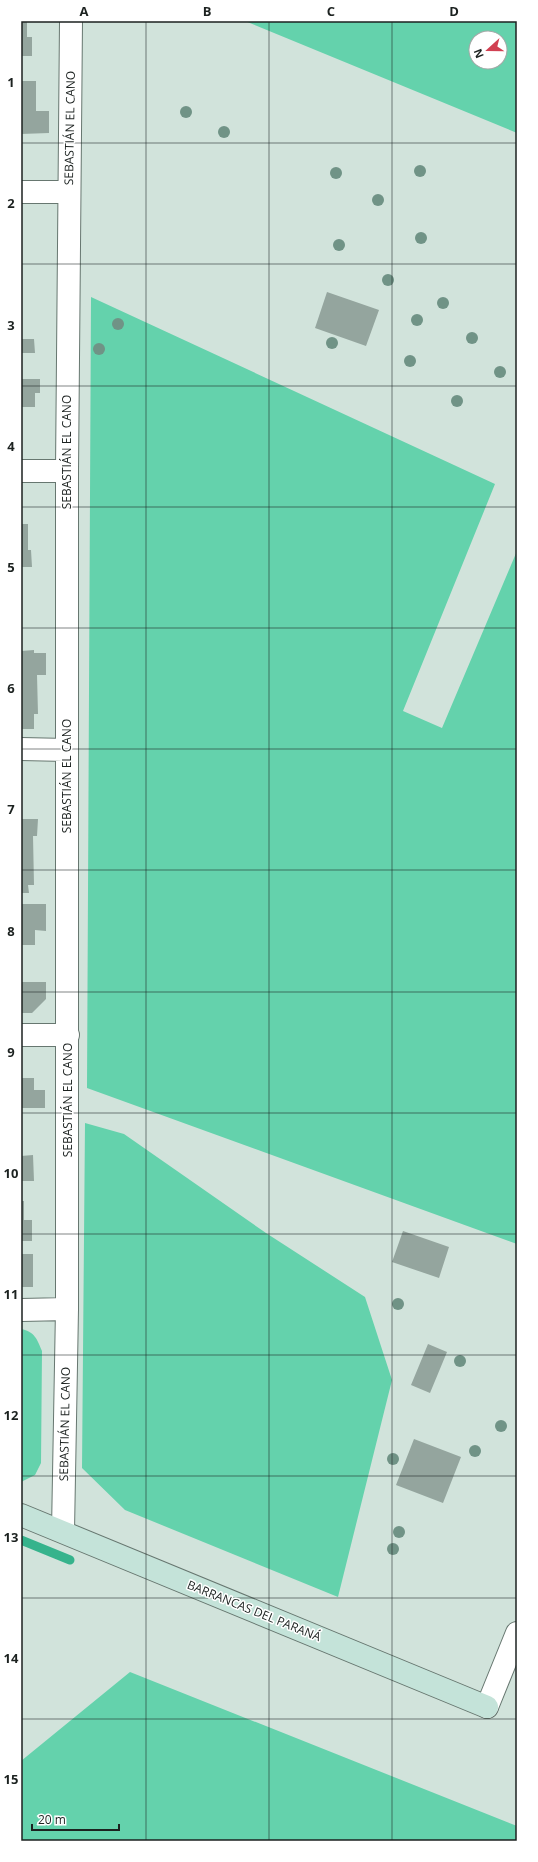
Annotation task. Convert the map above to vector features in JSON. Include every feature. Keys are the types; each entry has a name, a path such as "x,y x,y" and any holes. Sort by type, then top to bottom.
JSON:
{"street":[{"name":"SEBASTIÁN EL CANO","path":"63,1531 67,1309 67,472 71,21"},
{"path":"21,192 69,192"},
{"path":"21,471 67,472"},
{"path":"21,749 67,750"},
{"path":"21,1035 68,1035"},
{"path":"21,1310 67,1309"},
{"name":"BARRANCAS DEL PARANÁ","path":"21,1515 63,1531 487,1707 517,1633"}],"green space":[{"path":"245,21 517,21 517,133"},
{"path":"91,297 495,484 403,711 442,728 517,551 517,1244 87,1088"},
{"path":"85,1123 124,1134 266,1233 365,1297 392,1380 338,1597 125,1510 82,1468"},
{"path":"21,1329 26,1330 35,1337 42,1351 41,1463 35,1475 21,1482"},
{"path":"130,1672 517,1826 517,1841 21,1841 21,1761"}],"building":[{"path":"21,21 27,21 27,37 32,37 32,56 21,56"},
{"path":"21,81 36,81 36,111 49,111 49,133 21,134"},
{"path":"327,292 379,310 366,346 315,328"},
{"path":"21,339 34,339 35,353 21,353"},
{"path":"21,379 40,379 40,393 35,393 35,407 21,407"},
{"path":"21,524 28,524 28,550 31,550 32,567 21,567"},
{"path":"34,650 34,653 46,653 46,675 37,675 38,714 34,714 34,729 21,729 21,651"},
{"path":"21,819 38,819 37,836 33,836 34,885 28,885 29,893 21,893"},
{"path":"21,904 46,904 46,931 35,930 35,945 21,945"},
{"path":"21,982 46,982 46,999 32,1013 21,1013"},
{"path":"21,1078 34,1078 34,1090 45,1090 45,1108 21,1108"},
{"path":"33,1155 34,1181 21,1181 21,1156"},
{"path":"21,1201 24,1201 24,1220 32,1220 32,1241 21,1241"},
{"path":"403,1231 449,1247 439,1278 392,1262"},
{"path":"21,1254 33,1254 33,1287 21,1287"},
{"path":"428,1344 447,1352 430,1393 411,1385"},
{"path":"414,1439 461,1457 443,1503 396,1485"}],"waterway":[{"path":"21,1540 70,1560"}]}
